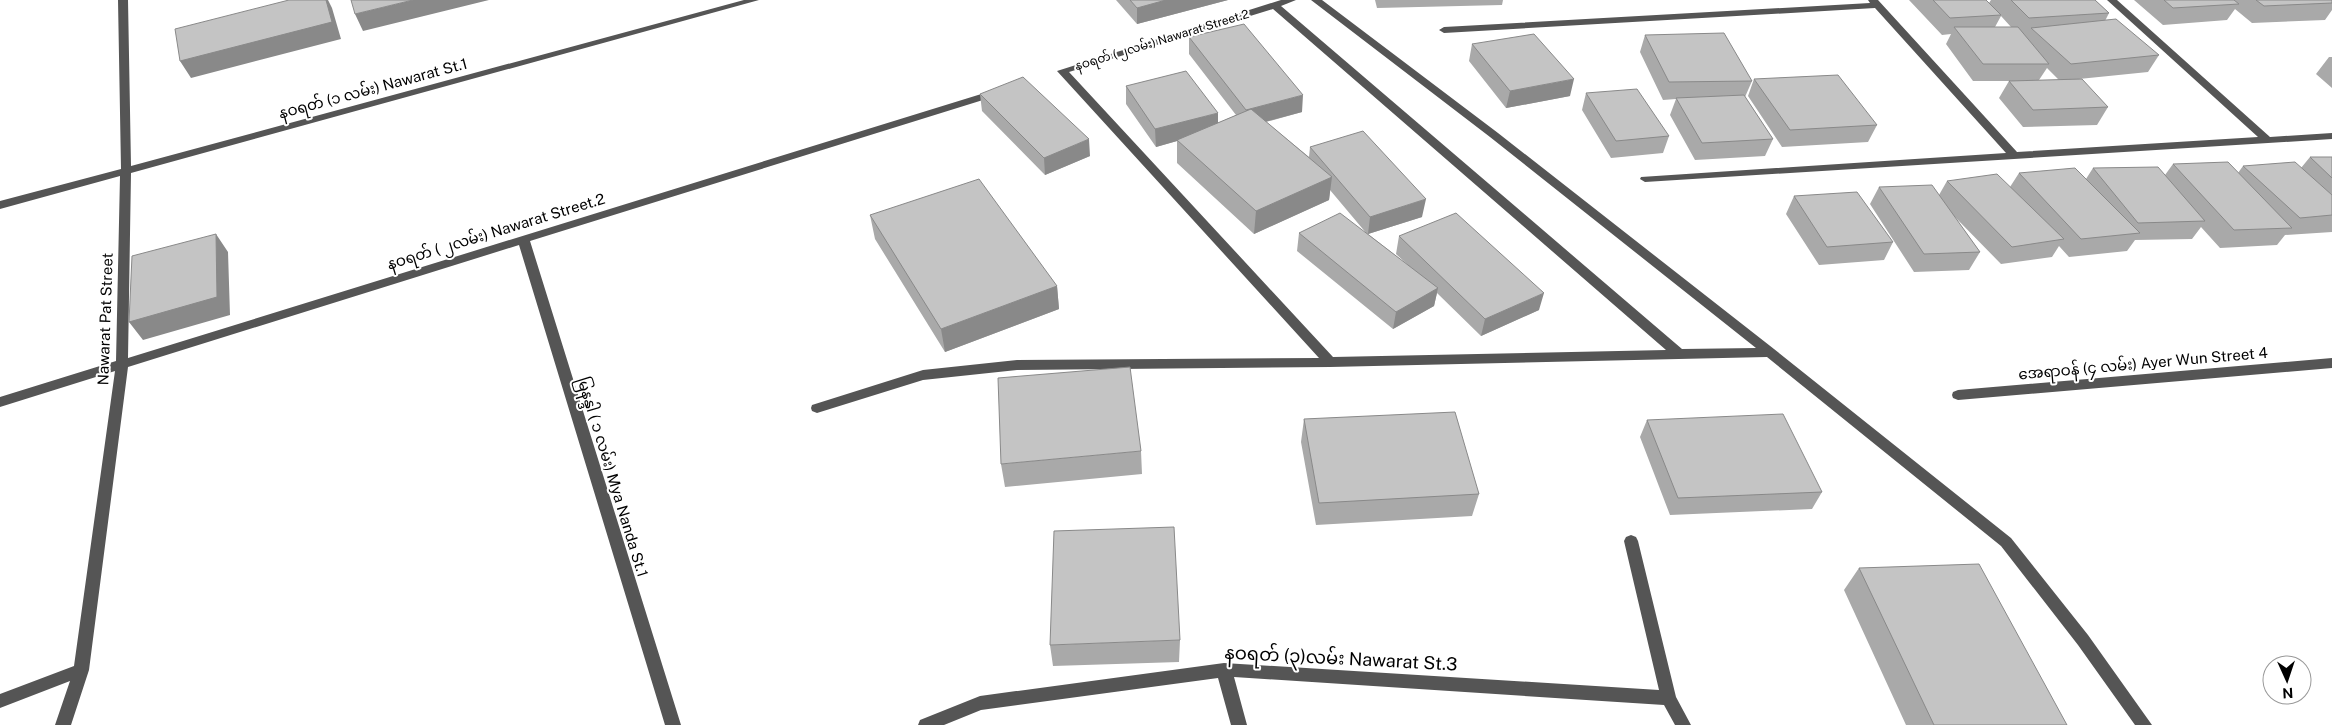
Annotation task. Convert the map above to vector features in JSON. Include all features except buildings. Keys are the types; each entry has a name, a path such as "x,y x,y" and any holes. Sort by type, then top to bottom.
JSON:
{"street":[{"name":"Nawarat Pat Street","path":"63,725 81,670 122,364 126,171 123,0"},
{"name":"နဝရတ် (၁ လမ်း) Nawarat St.1","path":"0,205 754,0"},
{"name":"နဝရတ် ( ၂လမ်း) Nawarat Street.2","path":"1291,0 1062,71 1330,362"},
{"path":"1316,0 1494,135 1770,352 2006,542 2083,640 2144,725"},
{"path":"2112,0 2267,140"},
{"path":"1444,30 1875,2 2014,156"},
{"path":"1274,6 1680,354"},
{"name":"နဝရတ် ( ၂လမ်း) Nawarat Street.2","path":"0,402 1002,90"},
{"path":"1645,179 2332,136"},
{"name":"မြနန္ဒါ ( ၁ လမ်း) Mya Nanda St.1","path":"523,238 673,725"},
{"path":"817,408 922,375 1017,365 1330,362 1770,352"},
{"name":"အေရာဝန် (၄ လမ်း) Ayer Wun Street 4","path":"1958,395 2332,363"},
{"path":"1631,541 1669,698 1683,725"},
{"path":"0,700 81,670"},
{"path":"1224,670 1239,725"},
{"name":"နဝရတ် (၃)လမ်း Nawarat St.3","path":"926,725 980,703 1224,670 1669,698"}]}
